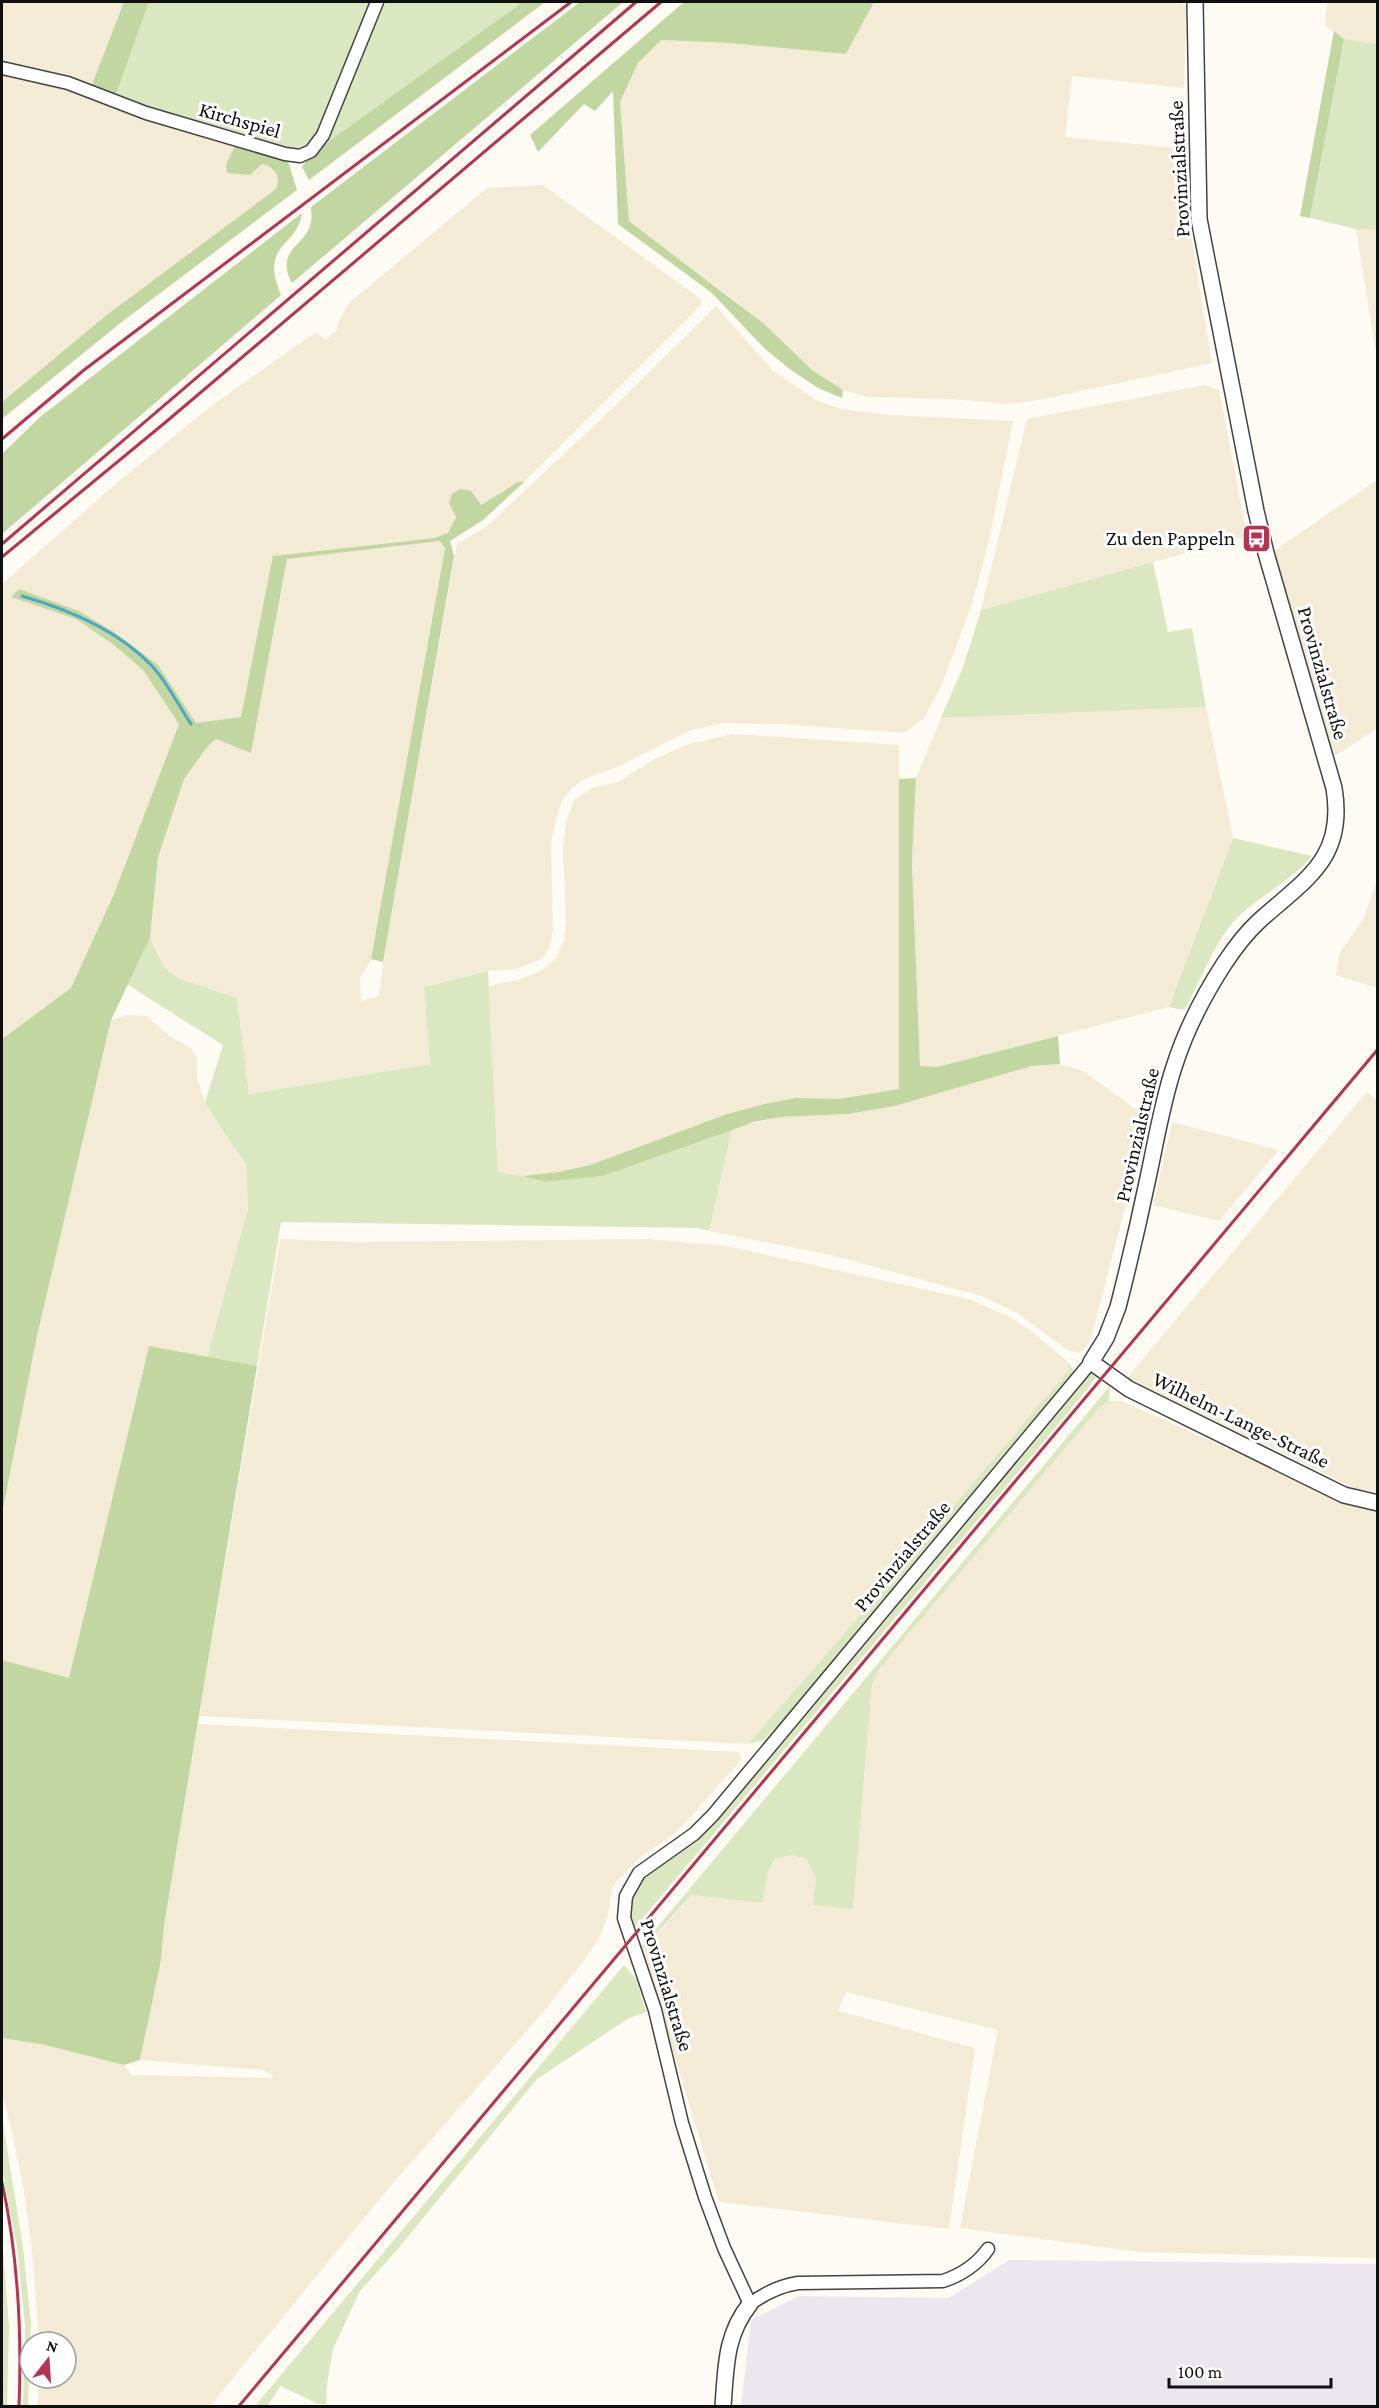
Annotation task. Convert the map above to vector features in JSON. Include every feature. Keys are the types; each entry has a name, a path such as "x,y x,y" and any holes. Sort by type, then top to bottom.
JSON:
{"street":[{"name":"Kirchspiel","path":"2,68 68,82 146,113 232,139 300,156 311,151 323,135 377,2"},
{"name":"Provinzialstraße","path":"750,2304 724,2248 691,2152 655,2010 624,1922 624,1902 631,1883 646,1867 694,1834 713,1815 1091,1362 1106,1338 1118,1307 1168,1086 1182,1044 1215,979 1240,942 1258,922 1302,886 1316,870 1330,843 1337,815 1334,788 1256,511 1199,219 1195,2"},
{"name":"Wilhelm-Lange-Straße","path":"1091,1362 1129,1389 1344,1495 1377,1503"},
{"path":"723,2406 734,2327 750,2304 773,2289 798,2283 943,2281 960,2275 988,2250"}],"shaded area":[{"path":"2,2 124,2 91,87 2,62"},
{"path":"874,2 1179,2 1186,6 1184,88 1072,76 1065,137 1185,149 1187,212 1212,363 1039,400 1008,404 952,399 868,397 843,390 812,370 737,302 629,221 620,102 638,63 650,48 661,40 729,43 846,54"},
{"path":"1327,2 1377,2 1377,44 1344,39 1325,26"},
{"path":"2,71 49,81 236,144 226,164 227,173 249,175 262,164 272,167 279,182 276,189 104,317 2,402"},
{"path":"543,185 701,299 701,305 524,482 507,488 481,505 475,499 449,503 456,516 448,534 435,538 274,556 242,717 196,723 158,665 114,632 79,611 12,597 76,619 114,645 143,670 179,724 114,894 71,988 2,1039 2,584 119,481 215,403 316,332 325,340 336,331 349,303 487,188"},
{"path":"1356,229 1377,230 1377,359"},
{"path":"716,306 773,371 816,400 841,409 889,415 1013,421 989,540 972,604 941,686 925,717 904,733 783,724 722,723 689,731 617,767 584,779 562,800 551,843 553,931 549,948 541,959 516,969 488,971 424,987 430,1064 249,1094 237,998 178,978 164,967 150,938 158,857 184,779 207,747 216,739 251,753 287,559 441,541 445,548 371,959 360,978 361,1001 379,996 383,962 457,544 487,526 611,410"},
{"path":"1205,385 1219,390 1247,536 981,610 1027,419"},
{"path":"1377,480 1377,729 1333,757 1271,553"},
{"path":"1206,707 1233,838 1169,1007 937,1067 920,1066 912,862 916,778 941,718"},
{"path":"732,734 899,745 900,1089 839,1099 795,1098 764,1104 727,1114 590,1165 559,1172 522,1176 498,1172 489,986 517,980 541,971 556,958 564,941 566,922 563,847 566,822 574,800 592,788 618,782 655,759 686,745"},
{"path":"1377,881 1377,988 1336,975 1340,952 1363,920"},
{"path":"128,1015 146,1016 170,1036 191,1048 197,1057 197,1079 205,1102 246,1163 248,1209 207,1357 149,1346 69,1678 2,1660 2,1514 37,1336 111,1020"},
{"path":"1060,1064 1083,1071 1148,1118 1092,1335 1088,1345 1079,1353 1067,1350 1019,1314 982,1296 831,1255 709,1231 732,1128 780,1117 848,1114 895,1106 1032,1066"},
{"path":"1367,1092 1377,1100 1377,1492 1356,1489 1127,1378"},
{"path":"1172,1122 1279,1150 1219,1221 1153,1205"},
{"path":"280,1239 352,1242 648,1239 726,1246 968,1299 1010,1317 1031,1331 1067,1361 1069,1370 748,1744 199,1716"},
{"path":"1109,1401 1122,1401 1349,1503 1377,1508 1377,2258 1141,2252 960,2228 998,2030 846,1992 838,2011 975,2048 949,2229 719,2202 642,1949 691,1895 762,1903 768,1872 776,1859 791,1855 806,1859 817,1878 853,1909 872,1685 880,1668 1100,1407"},
{"path":"198,1724 738,1752 742,1759 674,1834 643,1855 616,1882 612,1890 608,1915 598,1940 582,1963 538,2018 387,2190 210,2406 38,2406 39,2390 78,2390 78,2330 38,2330 32,2250 23,2186 2,2093 2,2038 45,2045 124,2065 132,2075 272,2078 273,2075 262,2070 140,2060 161,1960 164,1926"},
{"path":"1009,2260 1377,2264 1377,2406 741,2406 751,2320 799,2296 949,2298"}],"green space":[{"path":"124,2 149,2 115,97 91,87"},
{"path":"149,2 372,2 318,132 305,148 287,149 222,132 115,97"},
{"path":"379,2 523,2 321,149 330,129"},
{"path":"523,2 545,2 309,180 302,167 310,155"},
{"path":"580,2 623,2 292,283 287,272 289,255 308,230 311,207"},
{"path":"684,2 874,2 846,54 729,43 661,40 638,63 620,102 629,221 763,323 812,370 843,390 842,398 818,388 791,370 764,348 712,293 618,224 613,91 595,111 584,104 538,152 530,135"},
{"path":"1334,31 1344,39 1310,218 1300,216"},
{"path":"1344,39 1377,44 1377,230 1356,229 1310,218"},
{"path":"236,144 287,158 297,190 123,321 2,419 2,402 104,317 276,189 278,180 276,173 267,165 262,164 250,175 227,173 226,164"},
{"path":"302,213 299,225 281,248 274,265 275,278 281,295 2,534 2,454 40,417"},
{"path":"518,482 524,482 483,520 450,541 454,556 383,962 371,959 445,548 440,541 287,559 251,753 216,739 207,747 184,779 158,857 150,938 111,1020 37,1336 2,1514 2,1039 71,988 114,894 179,724 143,670 114,645 76,619 11,597 19,589 79,611 114,632 158,665 196,723 241,717 273,556 435,538 448,533 456,517 449,503 452,494 460,489 471,491 481,505"},
{"path":"1153,562 1168,632 1192,628 1206,707 941,718 963,667 981,610"},
{"path":"916,778 912,862 920,1066 937,1067 1058,1036 1060,1064 1032,1066 895,1106 848,1114 780,1117 754,1122 603,1176 545,1182 522,1176 559,1172 590,1165 727,1114 764,1104 795,1098 839,1099 899,1089 899,779"},
{"path":"1233,838 1312,856 1296,872 1250,906 1232,923 1217,945 1187,1006 1183,1010 1169,1007"},
{"path":"150,938 164,967 178,978 237,998 249,1094 430,1064 424,987 488,971 498,1172 545,1182 603,1176 732,1129 709,1231 698,1228 281,1222 257,1366 207,1357 248,1209 246,1163 205,1102 223,1045 128,985"},
{"path":"149,1346 257,1366 164,1926 161,1960 140,2060 124,2065 45,2045 2,2038 2,1660 69,1678"},
{"path":"1067,1361 1074,1371 1073,1375 782,1721 764,1740 748,1744 1069,1370"},
{"path":"1089,1374 1098,1375 1066,1415 631,1932 629,1914 631,1900 634,1889 641,1880 703,1831"},
{"path":"1110,1386 1109,1401 1100,1407 880,1668 872,1685 853,1909 813,1905 816,1878 806,1859 791,1855 775,1859 768,1872 762,1903 691,1895 644,1948 640,1948"},
{"path":"624,1965 637,1980 646,2012 629,2018 537,2079 397,2250 360,2291 333,2349 326,2404 318,2404 281,2386 267,2406 255,2406"},
{"path":"2,2117 23,2247 31,2330 25,2330 17,2247 2,2169"},
{"path":"2,2236 9,2326 7,2406 2,2406"},
{"path":"23,2390 29,2390 28,2406 23,2406"}],"waterway":[{"path":"22,596 91,623 139,653 168,686 191,724"}],"railway":[{"path":"2,439 84,370 571,2"},
{"path":"2,544 636,2"},
{"path":"2,557 167,421 661,2"},
{"path":"239,2406 1378,1049"},
{"path":"2,2182 12,2238 18,2294 19,2406"}],"place":[{"name":"Zu den Pappeln","path":"1256,538"}]}
